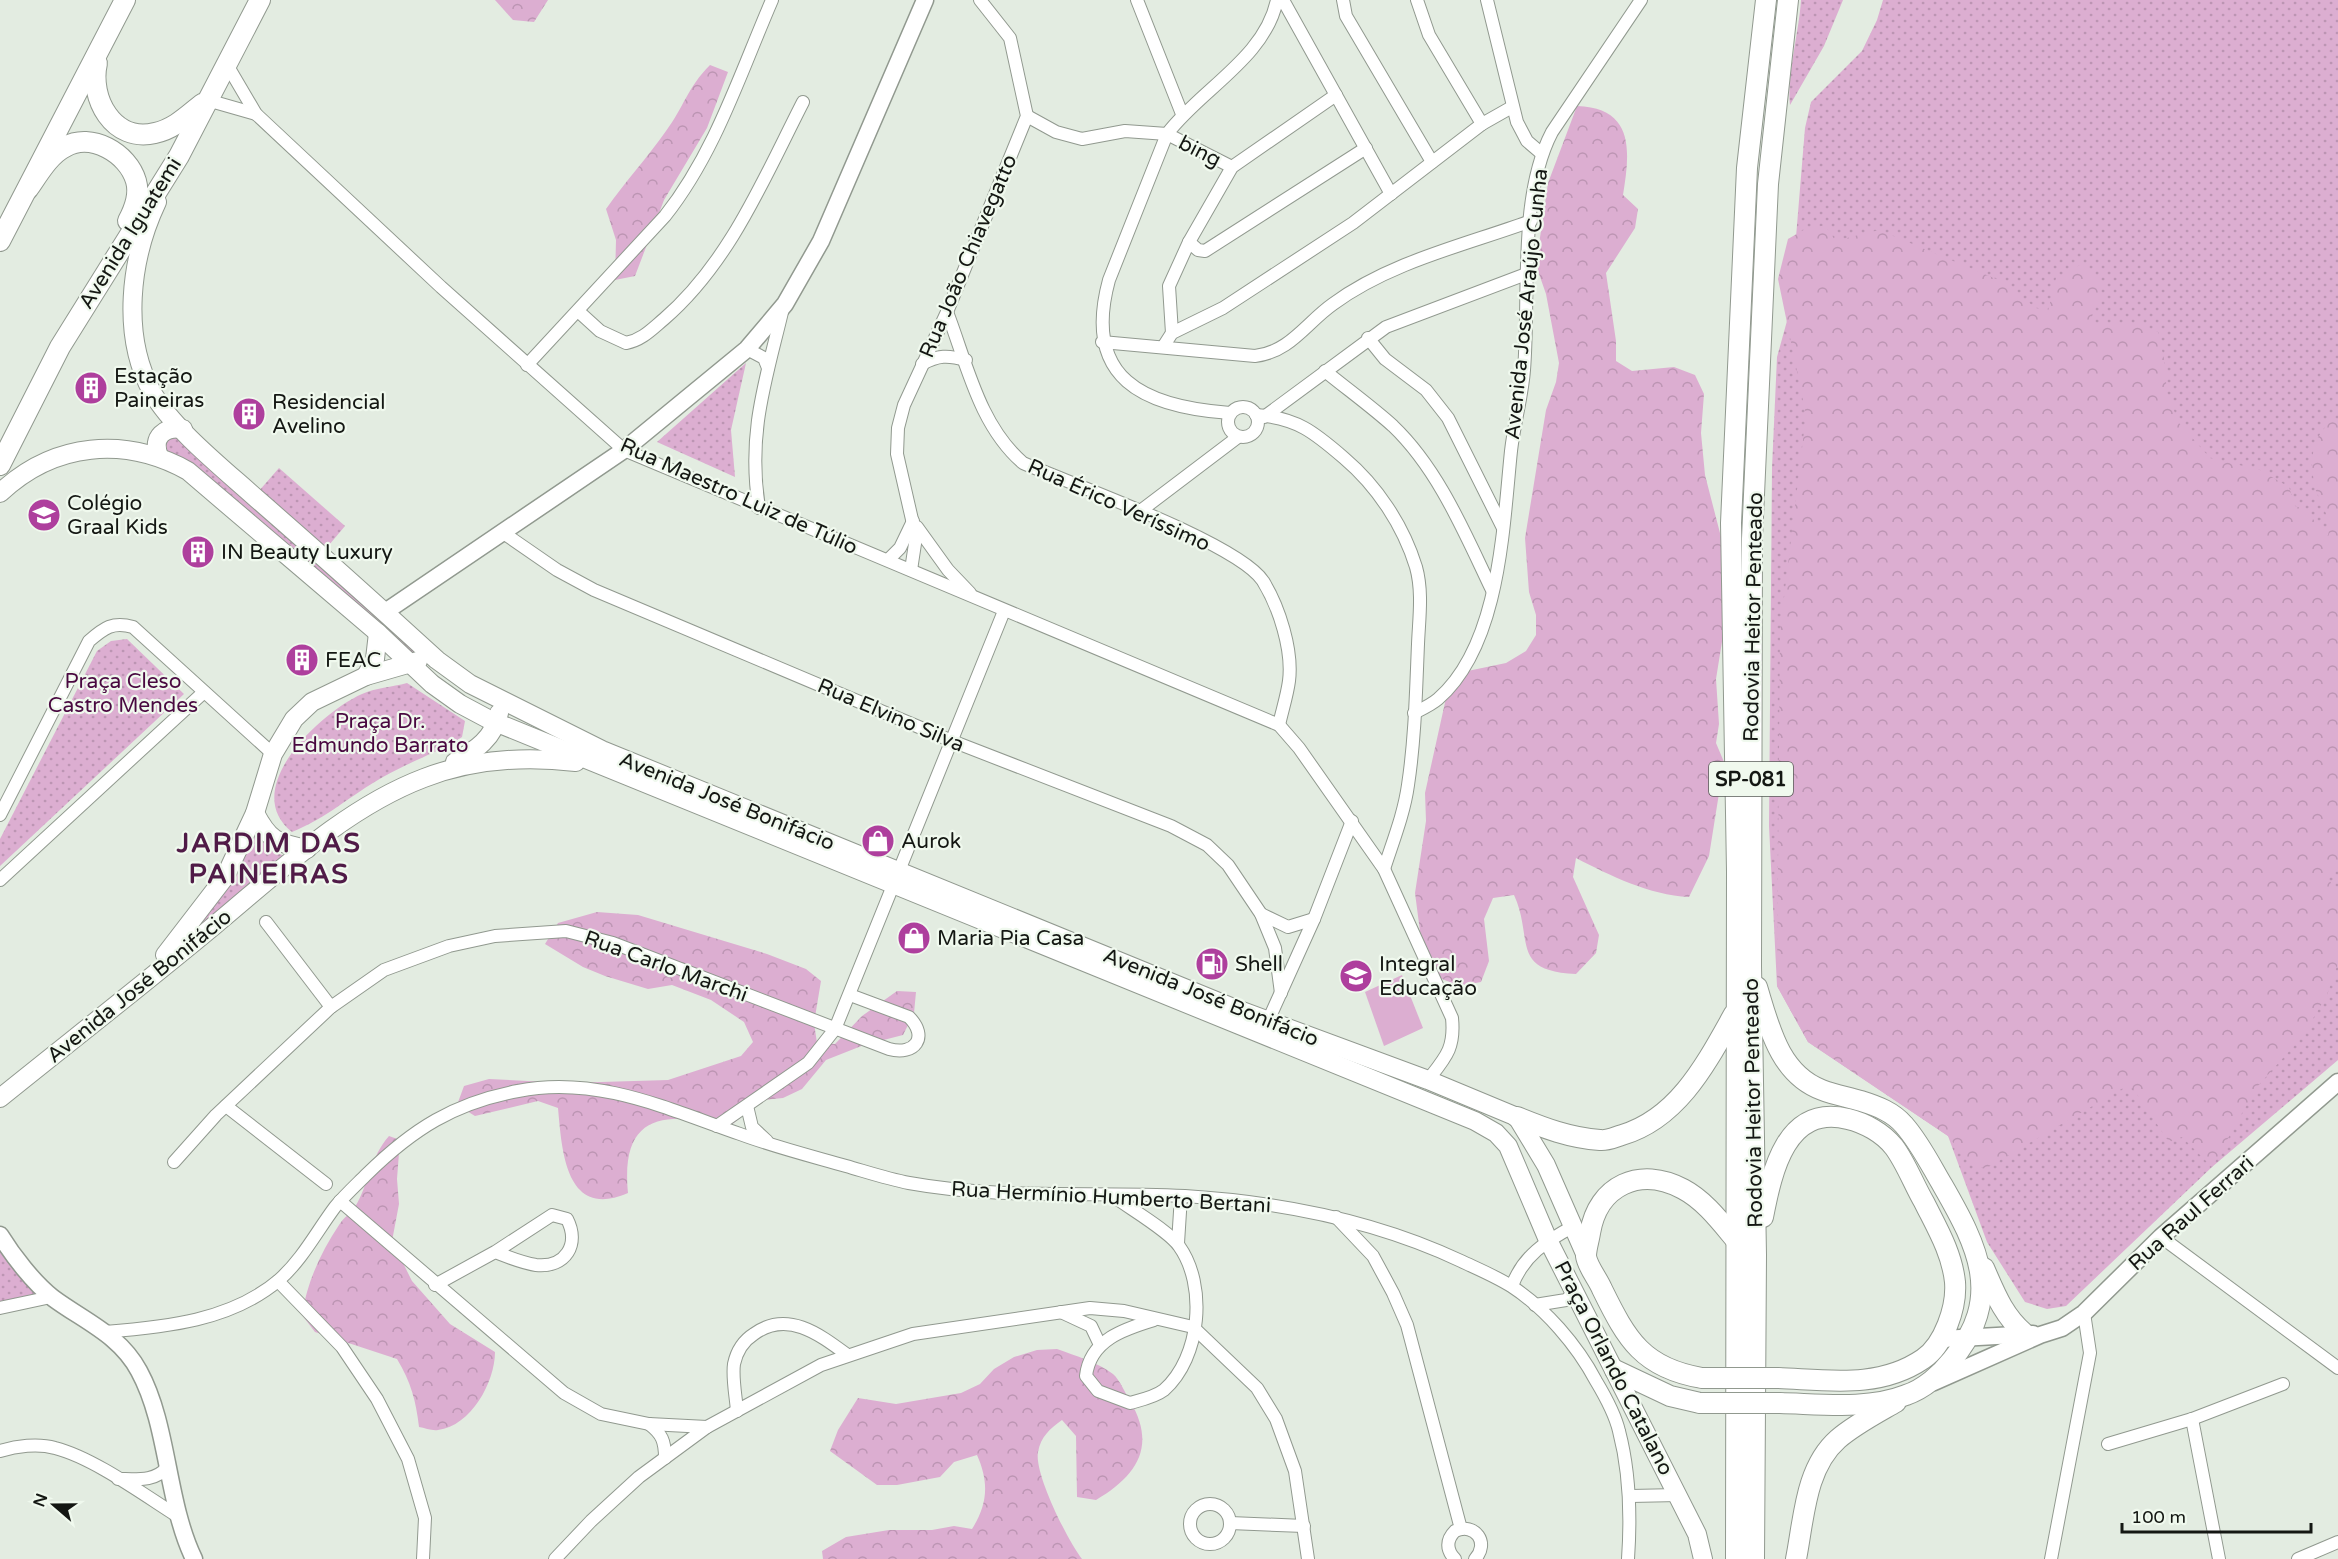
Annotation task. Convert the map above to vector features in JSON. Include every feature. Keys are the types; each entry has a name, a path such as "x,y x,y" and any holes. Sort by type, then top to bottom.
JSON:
{"main road":[{"path":"0,241 125,0"},
{"name":"Rodovia Heitor Penteado","path":"1736,1559 1737,870 1731,523 1746,168 1766,0"},
{"name":"Rodovia Heitor Penteado","path":"1754,1559 1756,1255 1751,966 1752,539 1768,184 1788,0"},
{"name":"Avenida Iguatemi","path":"0,465 60,347 179,156 256,4"},
{"path":"101,43 94,76 96,97 112,121 126,130 137,134 153,134 171,128 207,100"},
{"path":"28,189 54,155 64,147 84,142 107,147 117,153 136,180 137,197 129,219 60,347"},
{"name":"Avenida José Bonifácio","path":"179,156 150,216 135,271 132,319 142,365 152,391 183,429 229,474 437,660 470,684 602,750 895,877 1475,1121 1496,1133 1508,1146 1548,1240"},
{"path":"159,456 155,448 157,438 163,431 173,428 183,429"},
{"name":"Avenida José Bonifácio","path":"0,493 13,480 47,461 75,452 108,448 140,450 159,456 188,471 460,704 497,723 1268,1022 1428,1080 1517,1117"},
{"path":"366,676 375,658 378,633"},
{"path":"134,992 194,921 225,877 255,813 273,754 294,719 312,702 366,676 410,663 437,660"},
{"path":"424,778 473,752 486,741 497,723 500,700"},
{"name":"Avenida José Bonifácio","path":"0,1098 134,992 307,849 388,795 424,778 482,761 548,759 605,765"},
{"path":"255,813 266,834 275,841 307,849"},
{"path":"1751,966 1776,1046 1789,1066 1803,1081 1822,1090 1872,1105 1891,1113 1903,1123 1916,1140 1963,1222 2009,1321 2032,1334"},
{"path":"1517,1117 1562,1134 1603,1141 1637,1131 1670,1108 1700,1076 1735,1012"},
{"path":"1517,1117 1546,1165 1586,1256 1619,1323 1648,1358 1673,1373 1702,1378 1865,1381 1886,1378 1925,1358 1942,1339 1952,1310 1955,1284 1941,1235 1895,1148 1881,1134 1857,1121 1839,1117 1816,1118 1798,1128 1786,1143 1769,1188 1756,1255"},
{"path":"1586,1256 1592,1217 1602,1199 1619,1186 1641,1179 1664,1181 1684,1190 1708,1208 1736,1239"},
{"name":"Praça Orlando Catalano","path":"1548,1240 1678,1495"},
{"path":"1796,1559 1809,1488 1825,1453 1838,1439 1915,1391 1947,1366 1971,1337 1979,1307 1978,1255"},
{"path":"1615,1370 1670,1396 1700,1403 1875,1403 1915,1391"},
{"path":"1678,1495 1697,1534 1703,1559"}],"street":[{"path":"527,365 684,192 704,160 772,0"},
{"path":"384,612 624,450 747,349 785,304 821,241 925,0"},
{"path":"980,0 1010,38 1027,116 1056,132 1082,139 1125,131 1167,134"},
{"path":"1137,0 1182,114"},
{"path":"1238,436 1229,419 1164,403 1145,395 1117,369 1102,342 1101,323 1109,280 1167,134 1182,114 1250,52 1274,13 1277,0"},
{"path":"1283,0 1391,194"},
{"path":"1343,0 1346,16 1432,162"},
{"path":"1417,0 1430,35 1482,124"},
{"path":"1487,0 1512,107 1527,141 1541,153 1552,132 1641,0"},
{"path":"226,63 256,114"},
{"path":"1172,333 1169,286 1188,242 1232,167 1336,95"},
{"path":"207,100 256,114"},
{"path":"578,311 600,331 626,343 636,341 646,335 680,305 708,273 744,218 803,102"},
{"path":"1163,347 1172,333 1223,308 1353,224 1482,124 1512,107"},
{"name":"Rua Maestro Luiz de Túlio","path":"256,114 527,365 624,450 1279,725"},
{"name":"Rua João Chiavegatto","path":"910,570 916,545 913,521 897,454 898,428 903,405 947,312 1027,116"},
{"name":"bing","path":"1167,134 1232,167"},
{"path":"1188,242 1198,250 1205,251 1366,148"},
{"name":"Avenida José Araújo Cunha","path":"1414,713 1437,700 1467,662 1479,639 1492,590 1503,529 1515,413 1524,370 1526,274 1541,153"},
{"path":"1102,342 1255,356 1272,354 1287,345 1332,304 1366,283 1389,272 1531,221"},
{"path":"1139,512 1238,436 1251,435 1260,417 1368,338 1408,317 1526,274"},
{"path":"759,507 754,478 755,437 768,368 785,304"},
{"name":"Rua Érico Veríssimo","path":"947,312 986,418 1004,447 1023,463 1193,534 1236,559 1262,579 1276,609 1287,649 1289,680 1279,725"},
{"path":"1368,338 1385,359 1426,390 1448,418 1503,529"},
{"path":"747,349 764,358 768,368"},
{"path":"922,364 937,356 966,360"},
{"path":"1325,371 1394,427 1425,466 1454,511 1492,590"},
{"path":"1207,460 1229,419 1243,407 1252,410 1260,417 1296,422 1306,427 1356,468 1380,495 1408,546 1420,591 1414,713 1408,785 1401,819 1384,869"},
{"path":"888,560 900,548 913,521 948,570 975,598"},
{"name":"Rua Elvino Silva","path":"502,532 557,570 594,590 952,741 1171,826 1207,845 1228,865 1261,914 1275,948 1281,993"},
{"path":"717,1126 808,1063 835,1029 1004,611"},
{"path":"0,815 89,641 108,625 122,624 133,627 273,754"},
{"path":"0,880 204,692"},
{"path":"1279,725 1299,748 1352,820 1384,869 1452,1018 1454,1036 1449,1054 1428,1080"},
{"path":"1268,1022 1314,918 1352,820"},
{"path":"1261,914 1287,927 1314,918"},
{"path":"266,922 331,1007"},
{"name":"Rua Carlo Marchi","path":"174,1162 226,1106 331,1007 384,970 449,946 495,936 566,931 613,943 664,961 835,1029 901,1052 909,1050 917,1043 919,1033 916,1024 909,1017 850,994"},
{"name":"Rua Raul Ferrari","path":"2032,1334 2062,1328 2084,1313 2161,1237 2338,1082"},
{"name":"Rua Hermínio Humberto Bertani","path":"105,1332 171,1326 214,1314 245,1302 278,1281 300,1258 340,1201 398,1144 440,1115 483,1099 520,1090 554,1086 596,1088 636,1098 772,1145 904,1182 1011,1195 1181,1196 1267,1203 1335,1216 1435,1249 1486,1273"},
{"path":"226,1106 326,1184"},
{"path":"747,1106 752,1127 772,1145"},
{"path":"734,1115 733,1122 741,1134"},
{"path":"1113,1196 1178,1243 1191,1265 1197,1291 1190,1350 1178,1374 1162,1391 1130,1403 1098,1391 1086,1376 1086,1367 1100,1345 1116,1332 1155,1319"},
{"path":"1178,1243 1181,1196"},
{"path":"340,1201 435,1285 564,1393 601,1414 649,1424 707,1427"},
{"path":"435,1285 495,1252 552,1215 567,1219 572,1229 573,1242 566,1255 552,1263 537,1265 495,1252"},
{"path":"1335,1216 1373,1256 1394,1293 1407,1325 1461,1528"},
{"path":"1512,1286 1517,1271 1527,1259 1548,1240 1574,1226"},
{"path":"0,1235 51,1297 105,1332 125,1351 139,1370 149,1393 179,1517 194,1559"},
{"path":"2161,1237 2338,1368"},
{"name":"Praça Orlando Catalano","path":"1486,1273 1512,1286 1535,1305 1581,1354 1619,1427 1631,1496 1678,1495"},
{"path":"278,1281 342,1347 377,1399 408,1459 425,1518 423,1559"},
{"path":"1535,1305 1566,1299 1576,1291"},
{"path":"0,1308 51,1297"},
{"path":"555,1559 591,1521 639,1477 707,1427 846,1354 913,1334 1060,1311 1104,1309 1193,1327 1257,1388 1276,1419 1295,1471 1308,1559"},
{"path":"1060,1311 1091,1326 1100,1345"},
{"path":"2051,1559 2090,1353 2084,1313"},
{"path":"736,1411 734,1365 742,1342 758,1331 778,1322 799,1325 819,1334 846,1354"},
{"path":"1942,1339 2032,1334"},
{"path":"1915,1391 2032,1334"},
{"path":"2108,1444 2192,1419 2283,1384"},
{"path":"2192,1419 2219,1559"},
{"path":"649,1424 660,1433 665,1444 664,1458"},
{"path":"0,1451 16,1446 54,1447 98,1467 179,1517"},
{"path":"117,1479 149,1478 162,1474 167,1467"},
{"path":"1628,1559 1631,1496"},
{"path":"1230,1523 1304,1526"},
{"path":"1455,1559 1449,1553 1448,1541 1451,1535 1461,1528 1471,1529 1480,1536 1482,1546 1475,1559"},
{"path":"2298,1559 2338,1542"}],"green space":[{"path":"495,0 548,0 534,22 513,20"},
{"path":"1801,0 1843,0 1824,46 1790,105 1790,80"},
{"path":"1883,0 2338,0 2338,1060 2212,1167 2066,1306 2047,1309 2025,1302 1987,1242 1948,1136 1808,1042 1777,986 1769,826 1772,468 1777,357 1790,310 1805,128 1811,102 1862,51 1877,20"},
{"path":"710,65 728,72 707,128 664,200 635,276 615,280 616,240 606,209 666,131 702,73"},
{"path":"1577,106 1596,109 1610,115 1619,124 1627,148 1623,195 1638,209 1635,228 1606,273 1616,341 1616,361 1632,371 1674,367 1695,375 1704,394 1701,433 1705,475 1736,595 1725,623 1716,679 1719,724 1716,743 1724,762 1709,856 1689,897 1645,889 1576,858 1573,877 1599,935 1596,953 1576,974 1555,972 1541,966 1532,959 1527,950 1520,911 1514,895 1493,898 1484,919 1489,961 1481,982 1459,986 1435,976 1421,939 1415,893 1426,821 1425,793 1448,689 1458,673 1506,663 1526,651 1536,635 1536,615 1529,592 1525,538 1546,410 1556,382 1559,363 1546,294 1538,271 1538,251 1548,183"},
{"path":"1822,226 1830,231 1835,241 1879,230 2001,281 2036,308 2048,311 2056,278 2080,265 2096,277 2100,291 2088,323 2139,324 2158,332 2164,359 2167,393 2179,423 2210,458 2260,470 2289,487 2295,506 2304,509 2328,536 2330,523 2314,486 2312,464 2314,443 2330,420 2338,419 2338,864 2326,875 2338,894 2338,963 2327,995 2302,1037 2256,1088 2212,1167 2182,1137 2169,1142 2130,1084 1985,1169 1966,1159 1948,1136 1808,1042 1777,986 1780,631 1806,415 1778,279 1788,239 1807,228"},
{"path":"746,363 731,430 735,477 657,442"},
{"path":"174,431 421,651 407,656 169,456 161,441"},
{"path":"279,468 345,526 324,551 258,492"},
{"name":"Praça Cleso Castro Mendes","path":"127,639 184,694 0,866 0,839 97,651 111,641"},
{"name":"Praça Dr. Edmundo Barrato","path":"407,683 465,721 462,737 383,777 328,813 292,832 278,814 274,795 280,774 291,754 326,717 345,703 367,692"},
{"path":"254,830 272,851 287,857 181,945"},
{"path":"597,912 638,915 767,954 806,969 821,981 814,1023 817,1043 835,1044 862,1016 897,991 916,992 914,1013 903,1035 864,1045 826,1060 802,1089 783,1098 763,1100 730,1126 686,1119 668,1119 652,1123 640,1132 632,1146 628,1166 628,1193 607,1199 591,1197 580,1190 571,1177 562,1144 558,1108 538,1101 475,1116 457,1105 464,1086 489,1079 567,1083 668,1080 741,1056 753,1042 744,1022 711,1000 672,985 648,989 605,976 583,967 545,944 558,923"},
{"path":"1402,975 1423,1028 1384,1046 1365,992"},
{"path":"389,1136 400,1140 397,1179 399,1204 392,1241 412,1281 450,1324 495,1352 491,1376 479,1401 461,1420 450,1427 438,1430 419,1427 412,1392 397,1359 315,1332 302,1315 307,1291 321,1257 332,1235 355,1207 378,1153"},
{"path":"0,1251 36,1295 0,1303"},
{"path":"1057,1349 1093,1363 1113,1374 1138,1417 1142,1432 1139,1458 1132,1470 1110,1491 1096,1500 1077,1497 1076,1436 1062,1420 1041,1442 1038,1462 1046,1491 1082,1559 823,1559 822,1551 846,1537 889,1530 932,1530 954,1526 972,1529 984,1502 984,1474 977,1455 954,1462 940,1477 897,1485 877,1485 830,1451 838,1430 858,1398 896,1404 961,1393 980,1384 994,1369 1014,1357 1037,1350"}],"place":[{"name":"Estação Paineiras","path":"91,388"},
{"name":"Residencial Avelino","path":"249,414"},
{"name":"Colégio Graal Kids","path":"44,515"},
{"name":"IN Beauty Luxury","path":"198,552"},
{"name":"FEAC","path":"302,660"},
{"name":"Aurok","path":"878,841"},
{"name":"Maria Pia Casa","path":"914,938"},
{"name":"Shell","path":"1212,964"},
{"name":"Integral Educação","path":"1356,976"}],"district":[{"name":"JARDIM DAS PAINEIRAS","path":"269,858"}]}
